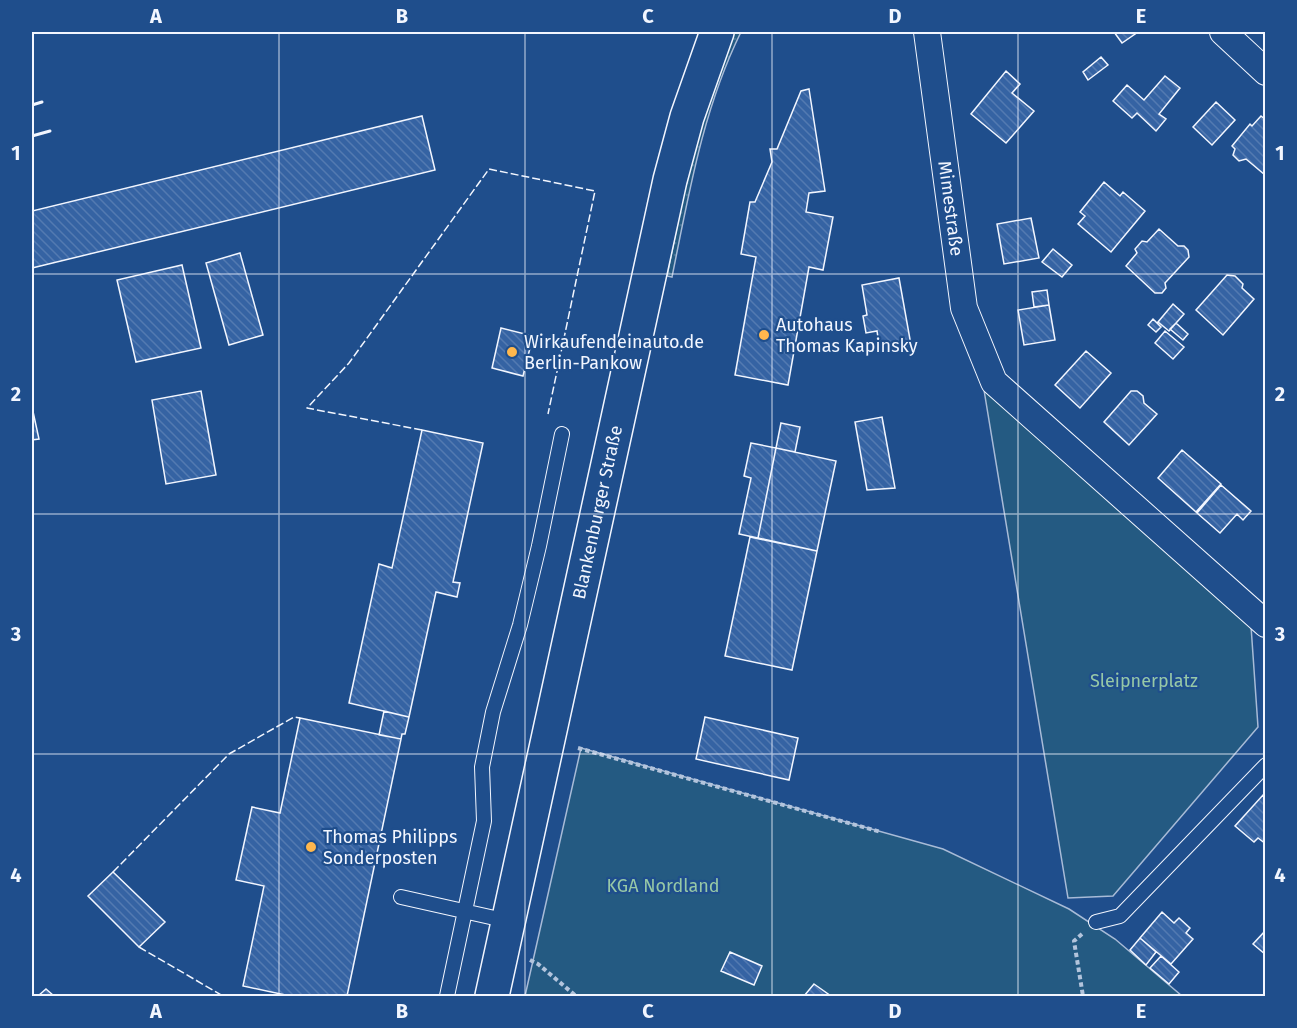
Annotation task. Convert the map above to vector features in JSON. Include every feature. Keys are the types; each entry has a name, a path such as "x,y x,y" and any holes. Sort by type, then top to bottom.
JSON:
{"main road":[{"name":"Blankenburger Straße","path":"492,996 670,180 687,117 717,32"}],"street":[{"name":"Mimestraße","path":"927,32 964,308 994,382 1266,624"},
{"path":"1223,32 1266,72"}],"lane":[{"path":"447,996 484,821 482,767 493,712 520,625 562,434"},
{"path":"1096,922 1120,916 1266,765"},
{"path":"401,897 466,912 506,934"}],"path":[{"path":"548,740 881,832"},
{"path":"1083,996 1074,940 1096,922"},
{"path":"506,934 576,996"}],"green space":[{"path":"734,32 741,32 707,121 691,183 672,277 667,276 696,132"},
{"name":"Sleipnerplatz","path":"984,390 1251,626 1258,727 1113,896 1068,898"},
{"name":"KGA Nordland","path":"581,748 943,849 1069,909 1115,939 1182,996 525,996"}],"building":[{"path":"1114,32 1138,32 1122,43"},
{"path":"1101,57 1108,65 1088,80 1083,72"},
{"path":"1006,71 1020,84 1012,93 1034,111 1006,143 971,114"},
{"path":"1165,76 1180,88 1159,114 1166,119 1156,131 1137,113 1132,118 1113,101 1127,85 1144,100"},
{"path":"809,89 825,191 809,193 806,212 833,217 823,270 809,267 788,385 735,375 756,257 741,254 750,202 755,202 772,162 770,149 777,149 801,91"},
{"path":"1216,102 1235,120 1212,145 1193,127"},
{"path":"422,116 435,170 32,268 32,211"},
{"path":"1261,116 1266,120 1265,175 1246,159 1239,161 1233,155 1235,149 1232,146 1250,124 1252,126"},
{"path":"1104,182 1120,196 1123,192 1145,211 1111,252 1078,224 1085,216 1080,212"},
{"path":"1031,218 1039,258 1004,264 997,224"},
{"path":"1159,229 1178,246 1184,246 1188,250 1189,257 1165,283 1166,288 1162,293 1155,293 1126,266 1137,253 1135,249 1142,241 1147,242"},
{"path":"1053,249 1072,265 1062,277 1042,262"},
{"path":"240,253 263,335 229,345 206,263"},
{"path":"182,265 201,348 136,362 117,280"},
{"path":"1227,275 1235,276 1243,284 1242,288 1254,299 1223,335 1196,310"},
{"path":"899,278 911,345 880,351 877,331 866,333 863,316 867,315 862,285"},
{"path":"1047,290 1049,305 1034,307 1032,292"},
{"path":"1173,304 1184,314 1169,331 1158,322"},
{"path":"1049,305 1055,340 1024,345 1018,310"},
{"path":"1153,319 1161,327 1156,332 1148,325"},
{"path":"1176,323 1188,334 1183,340 1170,329"},
{"name":"Wirkaufendeinauto.de Berlin-Pankow","path":"501,328 533,336 523,376 492,368"},
{"path":"1165,331 1184,347 1173,359 1155,343"},
{"path":"1086,351 1111,373 1080,408 1055,385"},
{"path":"201,391 216,475 166,484 152,400"},
{"path":"1131,391 1137,391 1143,396 1144,403 1157,414 1129,445 1104,422"},
{"path":"32,407 39,439 32,440"},
{"path":"882,417 895,488 867,490 855,422"},
{"path":"781,423 800,427 795,452 776,448"},
{"path":"422,430 483,443 453,582 460,583 457,597 436,592 409,717 349,703 379,564 392,568"},
{"path":"751,443 776,448 758,538 739,534 751,478 744,476"},
{"path":"776,448 836,461 817,551 758,538"},
{"path":"1182,450 1221,484 1196,512 1158,478"},
{"path":"1221,485 1251,511 1243,520 1237,514 1220,533 1197,513"},
{"path":"750,537 817,551 792,670 725,656"},
{"path":"384,711 409,717 405,734 402,734 401,739 379,735"},
{"path":"705,717 798,738 789,780 696,759"},
{"name":"Thomas Philipps Sonderposten","path":"300,718 401,739 347,996 290,996 243,986 264,886 236,880 252,807 280,813"},
{"path":"1263,795 1266,798 1266,844 1258,838 1254,842 1235,826"},
{"path":"113,872 165,922 139,947 88,896"},
{"path":"1162,912 1174,923 1179,918 1190,928 1186,933 1193,939 1171,964 1140,938"},
{"path":"1266,930 1266,955 1253,944"},
{"path":"1140,938 1156,952 1146,965 1130,950"},
{"path":"730,952 762,966 754,985 721,971"},
{"path":"1161,956 1179,972 1169,984 1150,968"},
{"path":"814,984 831,996 804,996"},
{"path":"46,989 54,996 38,996"}],"fence":[{"path":"422,430 307,408 349,363 489,169 595,191 548,414"},
{"path":"113,872 229,754 294,717 300,718"},
{"path":"139,947 223,996"}],"wall":[{"path":"32,105 42,102"},
{"path":"32,136 50,131"}],"place":[{"name":"Autohaus Thomas Kapinsky","path":"764,335"},
{"name":"Wirkaufendeinauto.de Berlin-Pankow","path":"512,352"},
{"name":"Thomas Philipps Sonderposten","path":"311,847"}]}
